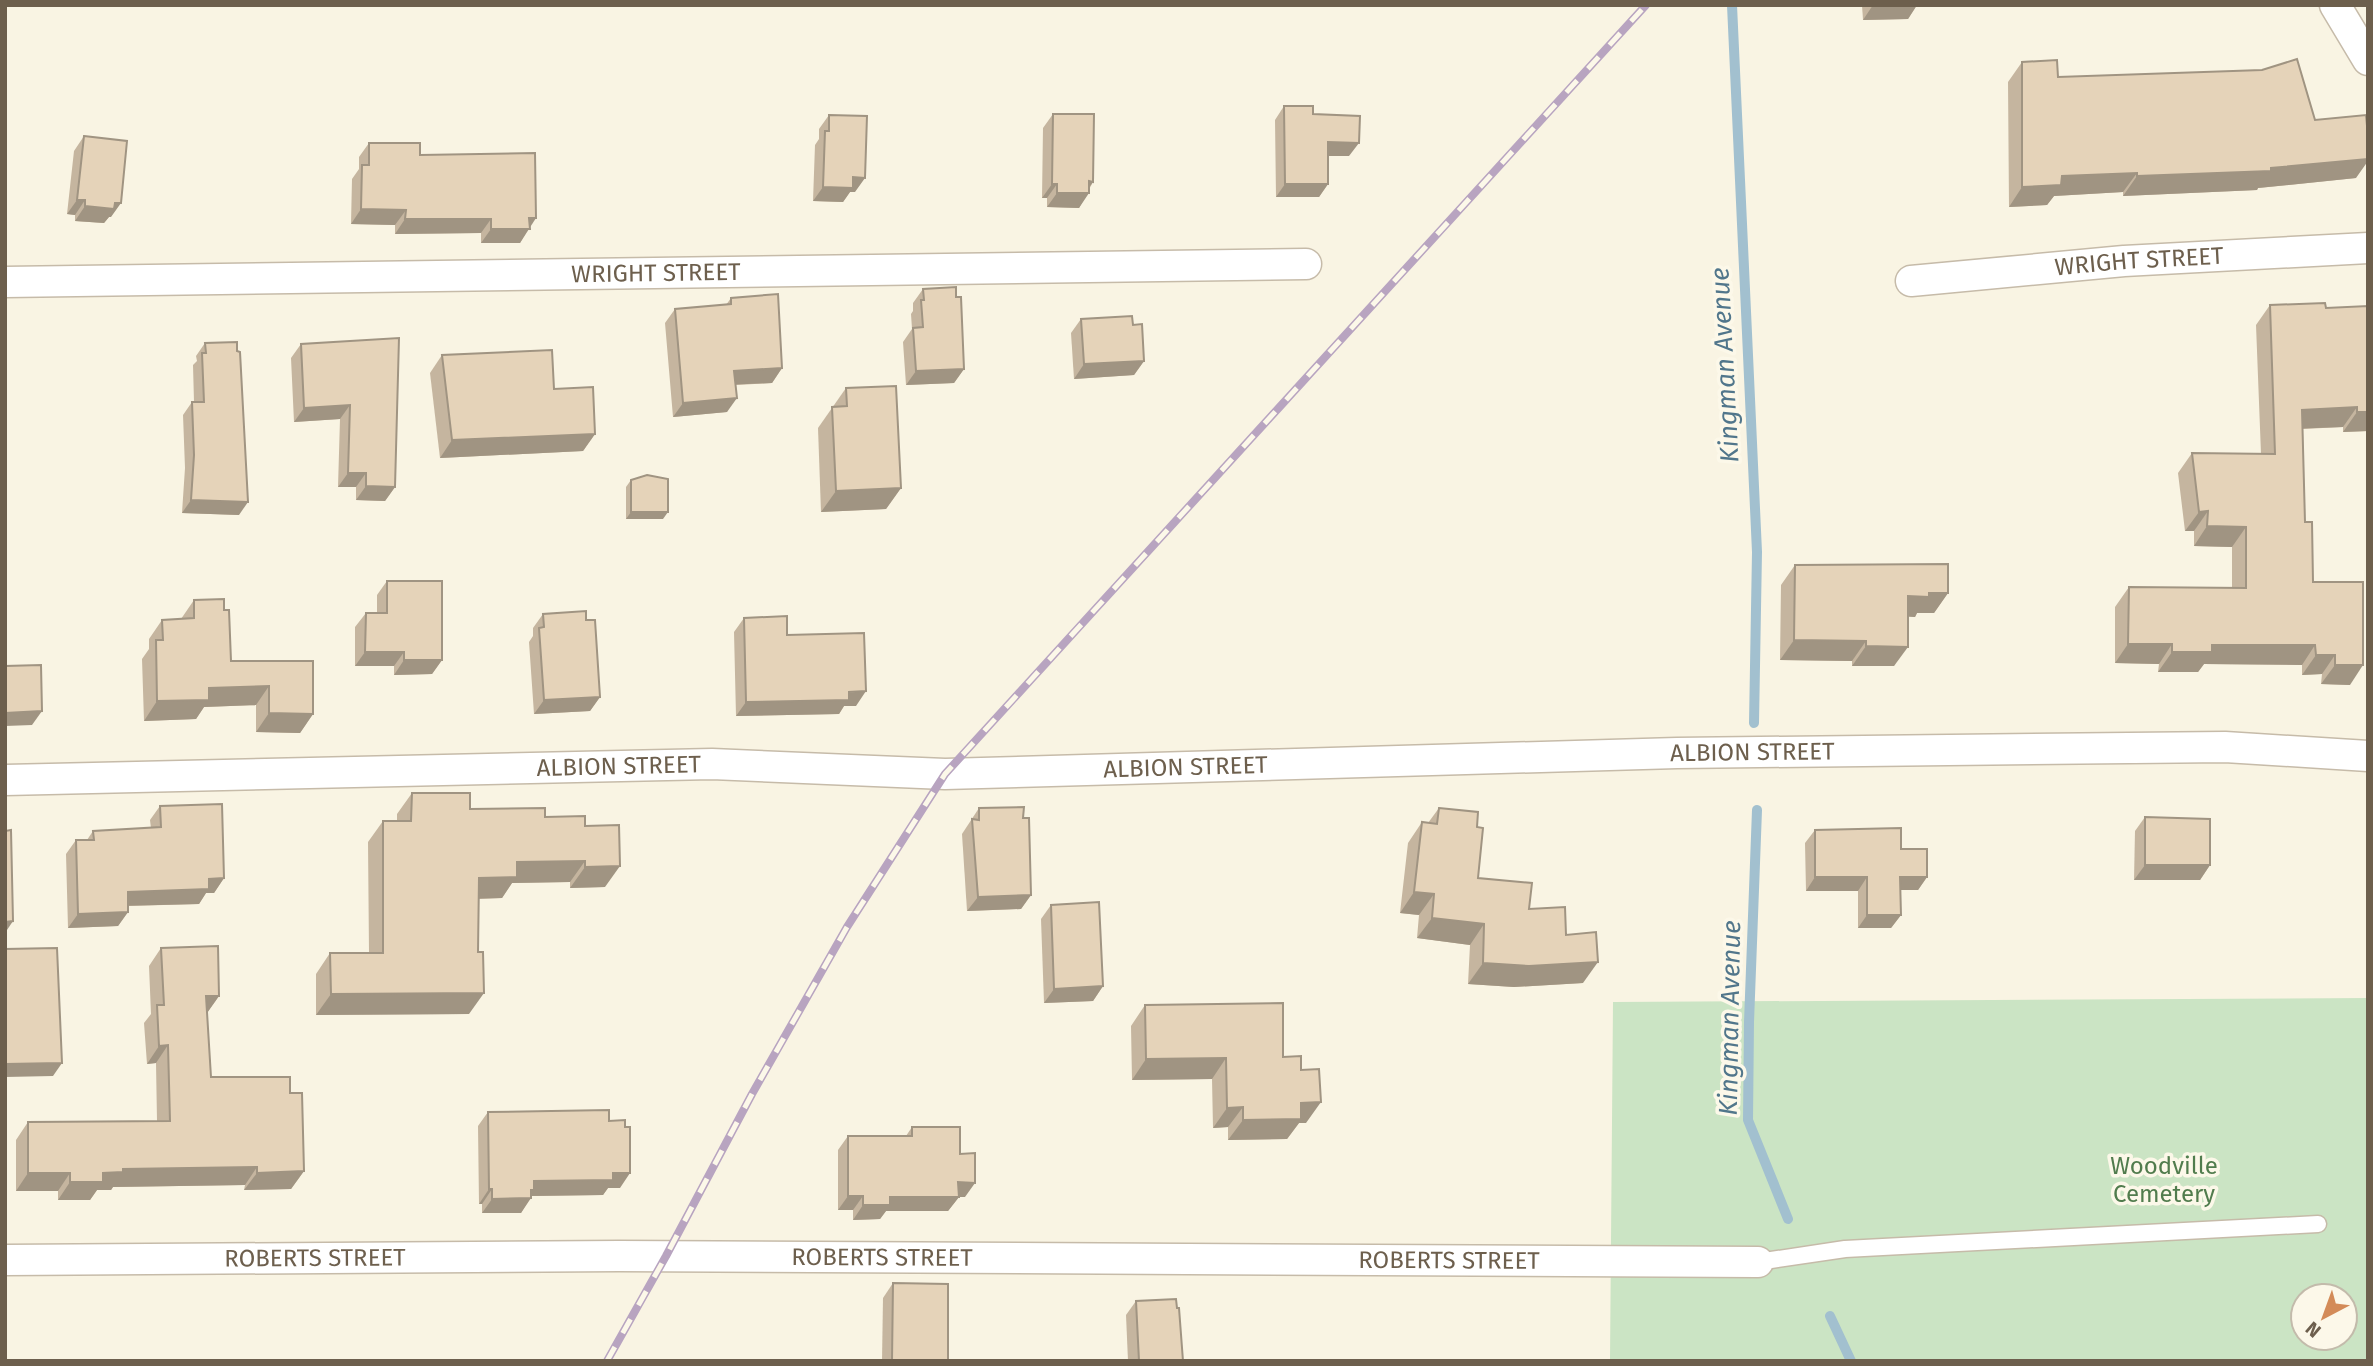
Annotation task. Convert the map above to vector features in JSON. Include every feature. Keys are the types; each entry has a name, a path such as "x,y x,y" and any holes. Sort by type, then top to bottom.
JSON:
{"street":[{"path":"2335,5 2368,61"},
{"name":"WRIGHT STREET","path":"1911,281 2143,260 2368,248"},
{"name":"WRIGHT STREET","path":"5,282 1306,264"},
{"name":"ALBION STREET","path":"5,780 712,764 945,774 1677,753 2225,747 2368,756"},
{"name":"ROBERTS STREET","path":"5,1260 619,1256 1758,1262"}],"lane":[{"path":"1758,1262 1845,1249 2318,1224"}],"green space":[{"name":"Woodville Cemetery","path":"2368,998 2368,1361 1610,1361 1613,1002"}],"building":[{"path":"2297,59 2315,120 2366,115 2368,159 2271,168 2271,171 2062,176 2061,185 2022,187 2022,62 2057,60 2058,77 2262,70"},
{"path":"1284,106 1313,106 1313,114 1360,116 1359,143 1328,142 1328,184 1285,184"},
{"path":"1053,114 1094,114 1093,182 1089,181 1089,193 1057,193 1057,184 1052,184"},
{"path":"829,115 867,116 865,178 853,177 853,188 823,187 825,131 829,131"},
{"path":"84,136 127,141 121,203 115,203 114,209 85,206 85,200 77,200"},
{"path":"369,143 420,143 420,155 535,153 536,218 529,218 530,229 491,229 491,219 405,219 406,210 361,209 362,165 369,165"},
{"path":"956,287 956,297 961,297 964,369 916,371 913,328 923,327 923,289"},
{"path":"778,294 782,368 734,371 737,398 683,403 675,309 731,304 731,298"},
{"path":"2325,303 2326,308 2368,306 2368,412 2357,412 2357,407 2302,410 2305,522 2312,522 2313,582 2363,582 2363,665 2335,665 2335,655 2316,655 2315,645 2212,645 2212,652 2172,652 2172,644 2128,644 2129,587 2246,588 2246,527 2207,526 2208,511 2199,512 2192,453 2275,454 2270,305"},
{"path":"1132,316 1133,325 1142,324 1144,361 1084,364 1081,319"},
{"path":"399,338 395,487 366,486 366,473 348,473 350,405 304,408 301,344"},
{"path":"237,342 237,351 240,352 248,502 191,500 194,455 192,402 204,402 202,353 206,353 205,343"},
{"path":"552,350 554,389 593,387 595,434 452,440 442,355"},
{"path":"896,386 901,488 836,491 832,407 847,406 846,388"},
{"path":"647,475 668,479 668,512 631,512 631,480"},
{"path":"1948,564 1948,593 1929,593 1929,597 1908,596 1908,647 1866,646 1866,641 1794,640 1795,565"},
{"path":"387,581 442,581 442,660 404,660 404,652 365,652 366,613 387,613"},
{"path":"224,599 224,610 229,610 231,661 313,661 313,714 269,713 269,686 209,688 209,700 157,701 156,640 163,640 162,620 194,618 194,600"},
{"path":"586,611 586,620 595,620 600,697 544,700 539,628 544,627 543,614"},
{"path":"787,616 787,635 864,633 866,691 849,692 849,700 746,702 744,618"},
{"path":"41,665 42,711 5,713 5,666"},
{"path":"412,793 470,793 470,809 545,808 545,817 585,816 585,826 619,825 620,866 585,867 585,861 517,862 517,877 479,878 478,952 483,952 484,993 331,994 330,953 383,953 383,821 411,821"},
{"path":"222,804 224,878 209,879 209,889 128,892 128,912 78,914 76,840 94,840 93,831 161,827 160,806"},
{"path":"1024,807 1023,818 1029,818 1031,895 978,897 972,819 979,820 979,808"},
{"path":"1439,808 1478,812 1477,827 1483,828 1478,878 1532,883 1529,909 1565,907 1566,935 1596,932 1598,962 1529,966 1483,963 1484,924 1432,918 1434,894 1414,892 1422,822 1437,824"},
{"path":"2145,817 2210,819 2210,865 2145,865"},
{"path":"1901,828 1901,849 1927,849 1927,877 1900,877 1901,915 1867,915 1867,877 1815,877 1815,830"},
{"path":"11,830 13,921 5,922 5,831"},
{"path":"1099,902 1103,986 1054,989 1051,905"},
{"path":"218,946 219,996 206,996 211,1077 290,1077 290,1093 302,1093 304,1171 257,1173 257,1167 123,1169 123,1172 103,1173 103,1182 70,1182 70,1173 28,1173 28,1122 170,1121 168,1045 159,1046 157,1005 164,1005 161,948"},
{"path":"57,948 62,1063 5,1064 5,949"},
{"path":"1283,1003 1283,1057 1301,1056 1301,1070 1319,1069 1321,1102 1301,1103 1301,1119 1243,1120 1243,1107 1227,1108 1226,1058 1146,1059 1145,1005"},
{"path":"609,1110 609,1121 625,1120 625,1127 630,1127 630,1173 613,1173 613,1180 534,1181 531,1198 492,1199 492,1189 489,1189 488,1112"},
{"path":"912,1127 960,1127 960,1154 975,1153 975,1183 958,1182 959,1197 890,1197 890,1205 863,1205 863,1196 848,1196 848,1136 912,1136"},
{"path":"893,1283 948,1284 948,1361 892,1361"},
{"path":"1176,1299 1183,1361 1139,1361 1136,1301"}],"waterway":[{"name":"Kingman Avenue","path":"1732,5 1757,552 1754,723"},
{"name":"Kingman Avenue","path":"1757,810 1748,1120 1788,1219"},
{"name":"Kingman Avenue","path":"1830,1316 1851,1361"}],"railway":[{"path":"607,1361 752,1094 847,927 945,774 1646,5"}]}
